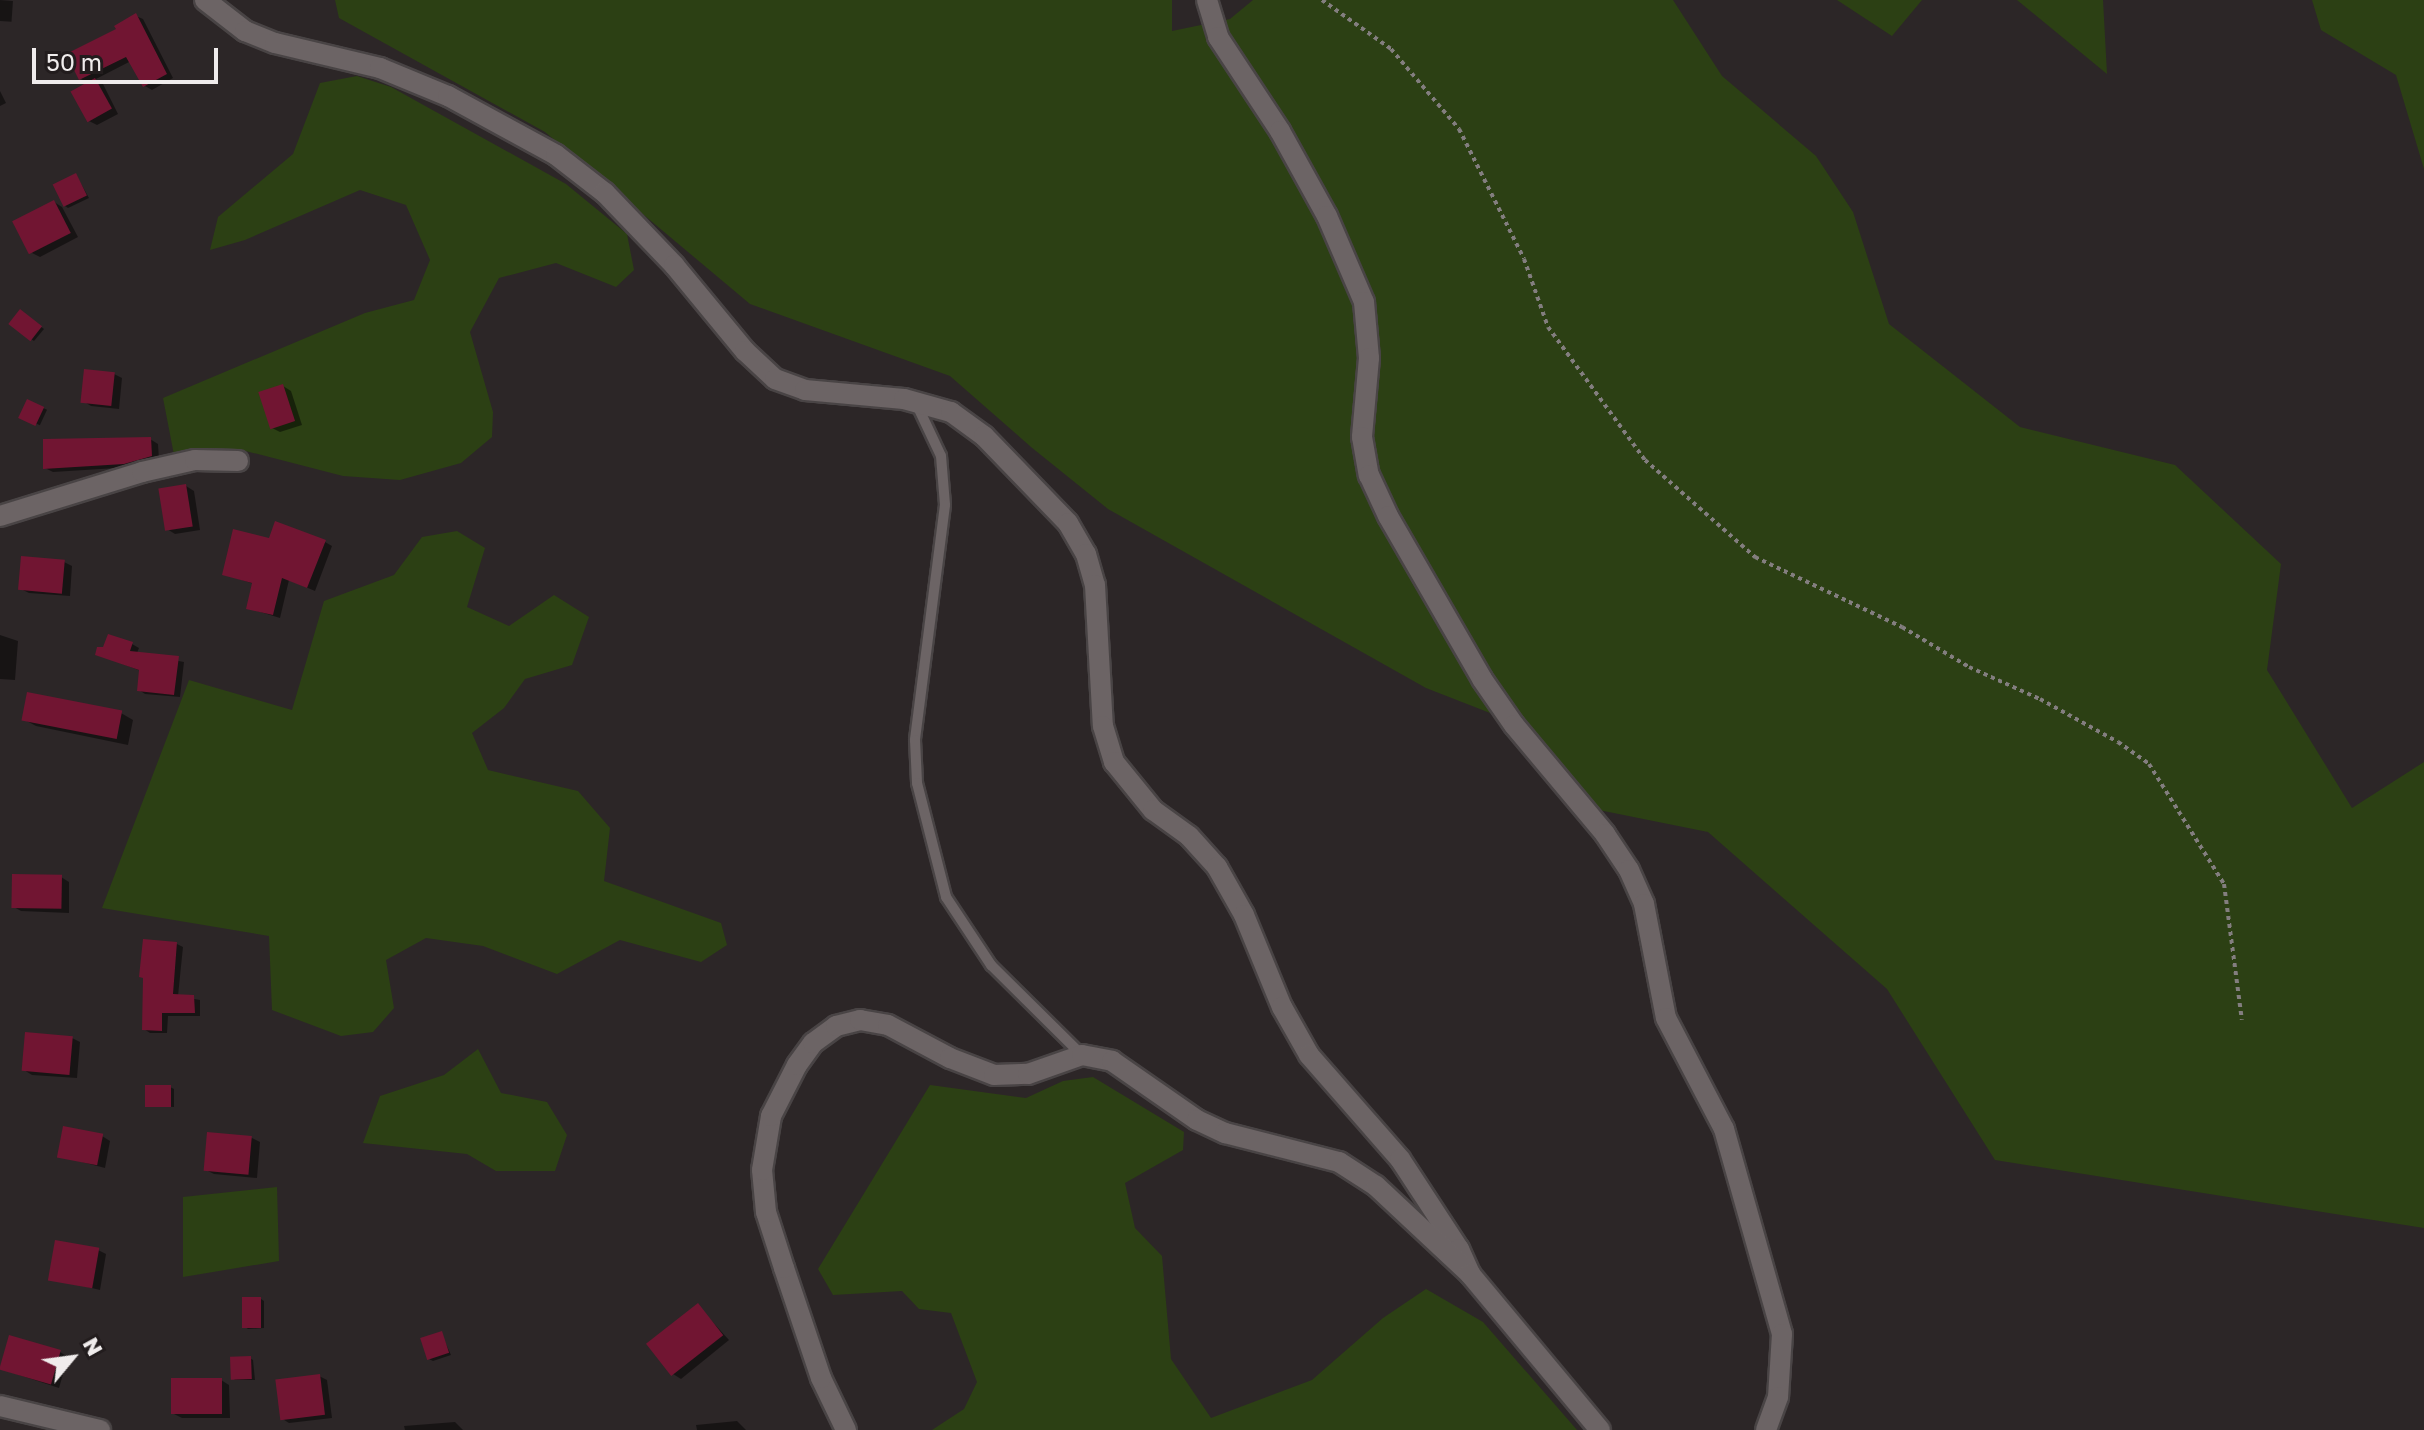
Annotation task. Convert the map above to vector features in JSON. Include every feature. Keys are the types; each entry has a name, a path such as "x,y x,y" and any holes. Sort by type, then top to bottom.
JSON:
{"street":[{"path":"205,0 245,31 275,43 380,68 448,96 556,155 605,193 674,265 745,351 775,379 805,390 917,403 951,412 984,436 1068,523 1086,554 1095,585 1103,726 1114,762 1153,810 1189,836 1217,867 1244,915 1282,1007 1309,1055 1400,1159 1459,1249 1470,1274"},
{"path":"1207,0 1218,37 1280,131 1327,216 1364,302 1369,345 1362,437 1369,475 1388,516 1482,679 1514,725 1605,834 1629,870 1644,904 1666,1018 1724,1129 1782,1334 1778,1397 1766,1430"},
{"path":"0,516 142,472 195,460 238,461"},
{"path":"846,1430 821,1378 766,1212 762,1170 771,1116 797,1065 813,1043 836,1026 860,1020 888,1025 950,1058 994,1075 1028,1074 1082,1055 1112,1061 1197,1120 1225,1133 1339,1162 1376,1186 1470,1274 1600,1430"},
{"path":"0,1406 100,1430"}],"lane":[{"path":"917,403 941,456 945,505 915,740 917,783 942,883 960,922 991,965 1082,1055"}],"path":[{"path":"1322,0 1391,49 1459,129 1524,259 1548,327 1645,460 1755,557 1902,627 1969,667 2040,699 2118,742 2149,764 2224,884 2242,1020"}],"green space":[{"path":"335,0 1172,0 1172,31 1230,19 1253,0 1673,0 1722,76 1816,156 1853,212 1889,324 2020,427 2175,465 2281,564 2267,670 2352,808 2424,762 2424,1228 1995,1160 1887,989 1708,832 1574,805 1531,729 1426,688 1108,509 950,376 750,304 545,132 339,18"},
{"path":"1837,0 1922,0 1892,36"},
{"path":"2017,0 2103,0 2107,74"},
{"path":"2312,0 2424,0 2424,169 2396,75 2321,30"},
{"path":"357,76 391,87 566,184 627,234 634,270 616,287 556,263 499,278 470,332 493,412 492,437 461,463 400,480 343,476 238,449 174,455 163,398 365,313 414,300 430,260 406,205 360,190 245,240 210,250 218,217 293,154 320,83"},
{"path":"457,531 485,548 467,607 509,626 554,595 589,617 572,665 525,679 504,708 472,733 488,770 578,791 610,828 604,881 721,923 727,945 701,962 620,940 557,974 483,946 426,938 386,960 394,1008 373,1032 341,1036 272,1010 269,936 102,908 189,680 292,710 324,601 394,575 422,537"},
{"path":"478,1049 501,1093 547,1102 567,1135 555,1171 496,1171 467,1154 363,1143 380,1096 444,1075"},
{"path":"1093,1077 1184,1132 1183,1150 1125,1183 1135,1228 1162,1256 1171,1359 1211,1418 1312,1380 1383,1318 1426,1289 1483,1322 1577,1430 932,1430 964,1409 977,1382 951,1313 919,1309 902,1291 833,1295 818,1269 930,1085 1026,1098 1063,1081"},
{"path":"277,1187 279,1261 183,1277 183,1197"}],"building":[{"path":"136,13 167,74 143,87 126,57 79,80 66,54 116,29 114,26"},
{"path":"95,78 112,109 87,122 71,92"},
{"path":"76,173 87,195 64,207 53,184"},
{"path":"54,200 71,233 29,254 12,221"},
{"path":"20,309 42,326 30,341 8,324"},
{"path":"84,369 115,372 111,406 80,403"},
{"path":"283,384 295,421 270,429 258,392"},
{"path":"27,399 44,407 35,426 18,418"},
{"path":"151,437 152,456 124,464 43,469 43,439"},
{"path":"186,484 193,526 165,531 158,488"},
{"path":"275,521 326,540 307,588 282,578 273,615 246,609 252,583 222,575 233,529 269,538"},
{"path":"21,556 65,560 62,594 18,590"},
{"path":"108,634 133,642 130,651 179,656 174,695 137,691 139,670 95,655 97,647 103,647"},
{"path":"27,692 122,711 117,739 21,720"},
{"path":"12,874 62,875 61,909 11,908"},
{"path":"143,939 177,942 173,994 194,995 195,1013 162,1013 162,1031 142,1030 143,978 139,977"},
{"path":"25,1032 73,1036 69,1075 22,1071"},
{"path":"145,1085 171,1085 171,1107 145,1107"},
{"path":"63,1126 103,1134 97,1165 57,1157"},
{"path":"207,1132 252,1136 248,1175 204,1171"},
{"path":"55,1240 99,1248 92,1288 48,1280"},
{"path":"242,1297 261,1297 261,1328 242,1328"},
{"path":"698,1303 723,1335 671,1376 646,1344"},
{"path":"442,1331 449,1353 427,1360 420,1338"},
{"path":"9,1335 61,1350 51,1384 0,1370"},
{"path":"251,1356 252,1379 231,1380 230,1357"},
{"path":"320,1374 325,1415 280,1420 275,1379"},
{"path":"171,1378 222,1378 222,1414 171,1414"}]}
